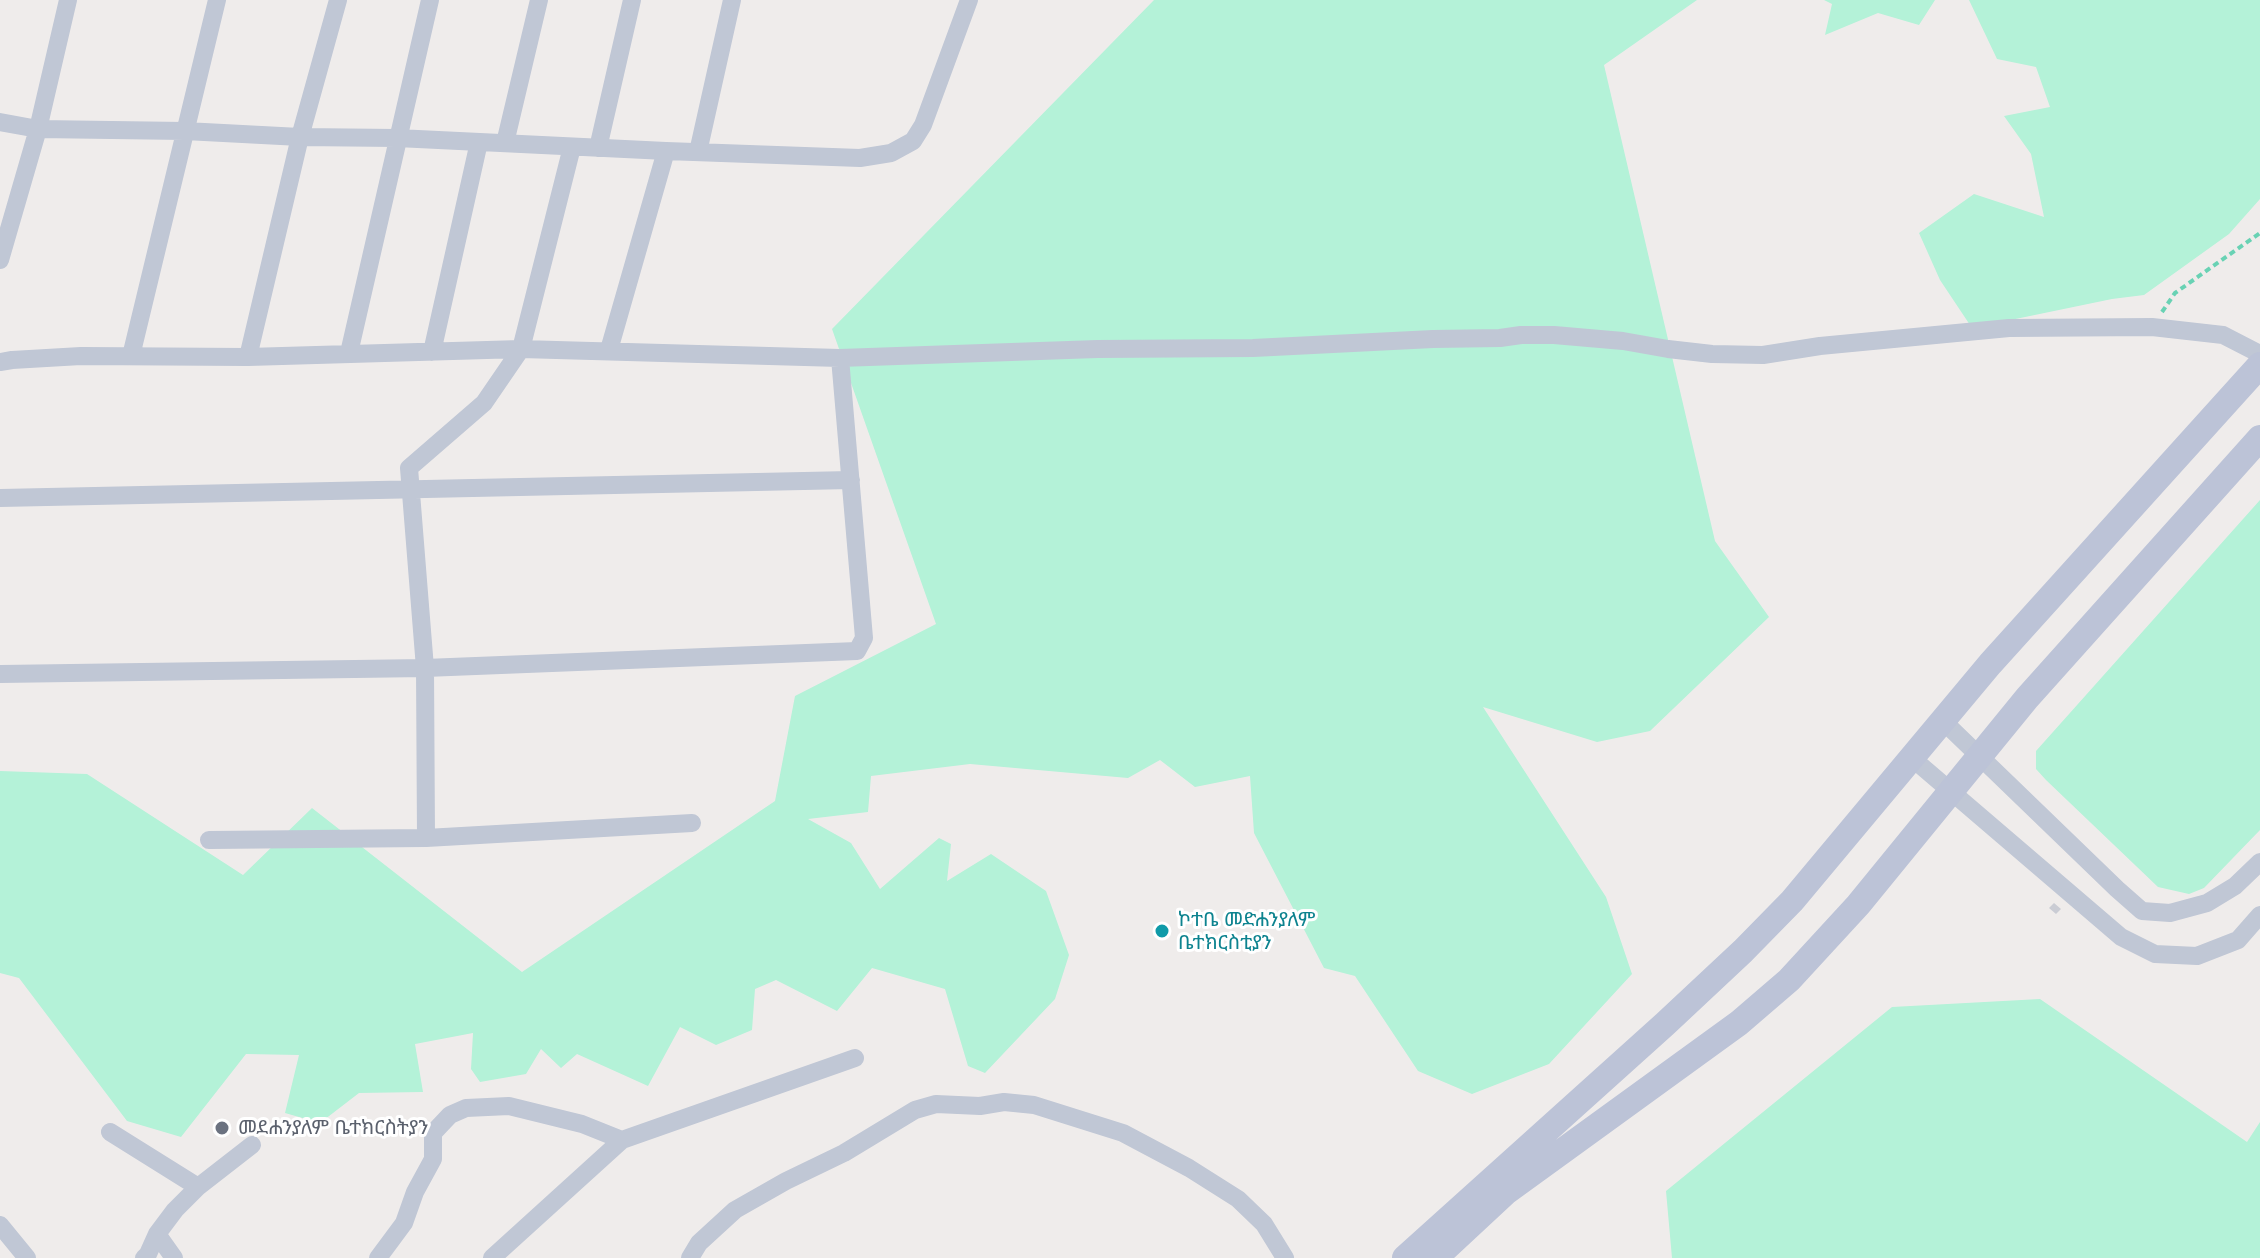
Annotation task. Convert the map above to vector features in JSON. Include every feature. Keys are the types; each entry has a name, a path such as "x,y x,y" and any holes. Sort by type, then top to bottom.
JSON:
{"main road":[{"path":"1435,1258 1499,1185 1792,901 1990,664 2260,365"},
{"path":"1405,1258 1499,1185 1739,1023 1789,980 1858,905 2027,698 2260,438"}],"street":[{"path":"0,260 38,129 68,0"},
{"path":"131,356 217,0"},
{"path":"248,357 300,137 338,0"},
{"path":"349,353 430,0"},
{"path":"505,143 539,0"},
{"path":"598,148 632,0"},
{"path":"698,152 732,0"},
{"path":"0,122 38,129 397,138 860,158 891,153 913,141 923,125 969,0"},
{"path":"432,352 479,142"},
{"path":"426,838 425,668 409,468 484,403 521,349 572,147"},
{"path":"609,350 666,151"},
{"path":"0,362 59,357 248,357 521,349 840,358 1097,349 1253,348 1521,335 1623,341 1712,354 1763,355 1820,346 2009,328 2152,327 2223,335 2260,354"},
{"path":"0,674 425,668 857,651 864,638 840,358"},
{"path":"0,498 851,480"},
{"path":"1942,720 2142,911 2170,913 2207,903 2235,886 2260,862"},
{"path":"1912,758 2121,937 2155,954 2197,956 2238,940 2260,915"},
{"path":"209,840 426,838 692,823"},
{"path":"492,1258 622,1140 855,1058"},
{"path":"690,1258 699,1243 735,1210 844,1153 915,1110 936,1104 980,1106 1004,1102 1034,1105 1123,1133 1189,1168 1238,1199 1264,1224 1285,1258"},
{"path":"387,1256 433,1159 433,1133 450,1115 466,1108 509,1106 582,1124 622,1140"},
{"path":"110,1132 198,1187"},
{"path":"144,1258 175,1210 198,1187 252,1145"},
{"path":"0,1225 27,1258"},
{"path":"157,1234 174,1258"}],"path":[{"path":"2152,327 2175,293 2260,233"}],"green space":[{"path":"1154,0 1697,0 1604,65 1715,541 1769,617 1650,731 1597,742 1483,707 1606,897 1632,974 1549,1064 1472,1094 1418,1071 1355,976 1324,968 1254,833 1250,776 1195,787 1160,760 1128,778 970,764 871,776 868,812 808,819 851,843 880,889 939,838 951,844 947,881 991,854 1046,891 1069,955 1055,999 985,1073 968,1066 945,989 872,968 837,1011 776,980 755,989 752,1030 716,1045 680,1027 648,1086 577,1054 561,1068 541,1049 526,1074 480,1082 471,1069 473,1033 415,1044 423,1092 359,1093 320,1123 285,1113 299,1055 246,1054 181,1137 127,1121 19,978 0,973 0,771 87,774 243,875 312,808 522,972 775,801 795,696 936,624 832,329"},
{"path":"1824,0 1935,0 1919,25 1878,13 1825,35 1832,4"},
{"path":"1969,0 2260,0 2260,199 2229,234 2144,295 1972,328 1940,280 1919,233 1974,194 2044,217 2031,154 2004,116 2050,107 2036,67 1997,59"},
{"path":"2260,500 2260,830 2204,888 2189,894 2158,887 2036,769 2036,751"},
{"path":"2040,999 2247,1142 2260,1122 2260,1258 1672,1258 1666,1191 1892,1007"}],"building":[{"path":"2054,903 2061,909 2056,914 2049,908"}],"place":[{"name":"ኮተቤ መድሐንያለም ቤተክርስቲያን","path":"1162,931"},
{"name":"መደሐንያለም ቤተክርስትያን","path":"222,1128"}]}
